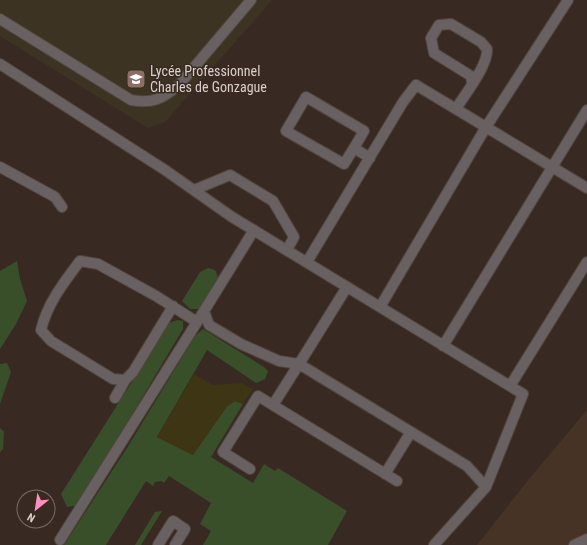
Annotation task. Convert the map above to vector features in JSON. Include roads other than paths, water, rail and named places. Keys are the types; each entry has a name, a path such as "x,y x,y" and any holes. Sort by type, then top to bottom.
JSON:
{"street":[{"path":"0,19 131,100 144,102 157,100 167,95 179,85 251,0"},
{"path":"380,307 486,127 568,0"},
{"path":"456,109 488,58 488,49 481,42 451,24 439,25 431,38 434,53 471,76 472,83"},
{"path":"0,64 165,170 254,230 523,394 486,487 434,545"},
{"path":"307,262 403,102 416,85 587,188"},
{"path":"306,97 364,131 354,148 344,164 286,131 306,97"},
{"path":"444,346 587,110"},
{"path":"354,148 370,158"},
{"path":"1,169 55,197 62,207"},
{"path":"194,190 230,175 273,201 294,237 287,250"},
{"path":"60,540 254,230"},
{"path":"125,380 113,379 51,340 42,330 45,316 66,279 80,261 98,264 173,306 197,322"},
{"path":"510,386 587,262"},
{"path":"273,405 348,287"},
{"path":"115,398 125,380 133,372 173,306"},
{"path":"204,311 209,325 241,344 279,361 299,364 467,466 486,487"},
{"path":"250,469 223,452 258,396 397,481"},
{"path":"385,474 411,432"},
{"path":"158,545 173,521 185,529 175,545"},
{"path":"574,545 587,539"}],"place":[{"name":"Lycée Professionnel Charles de Gonzague","path":"136,79"}]}
